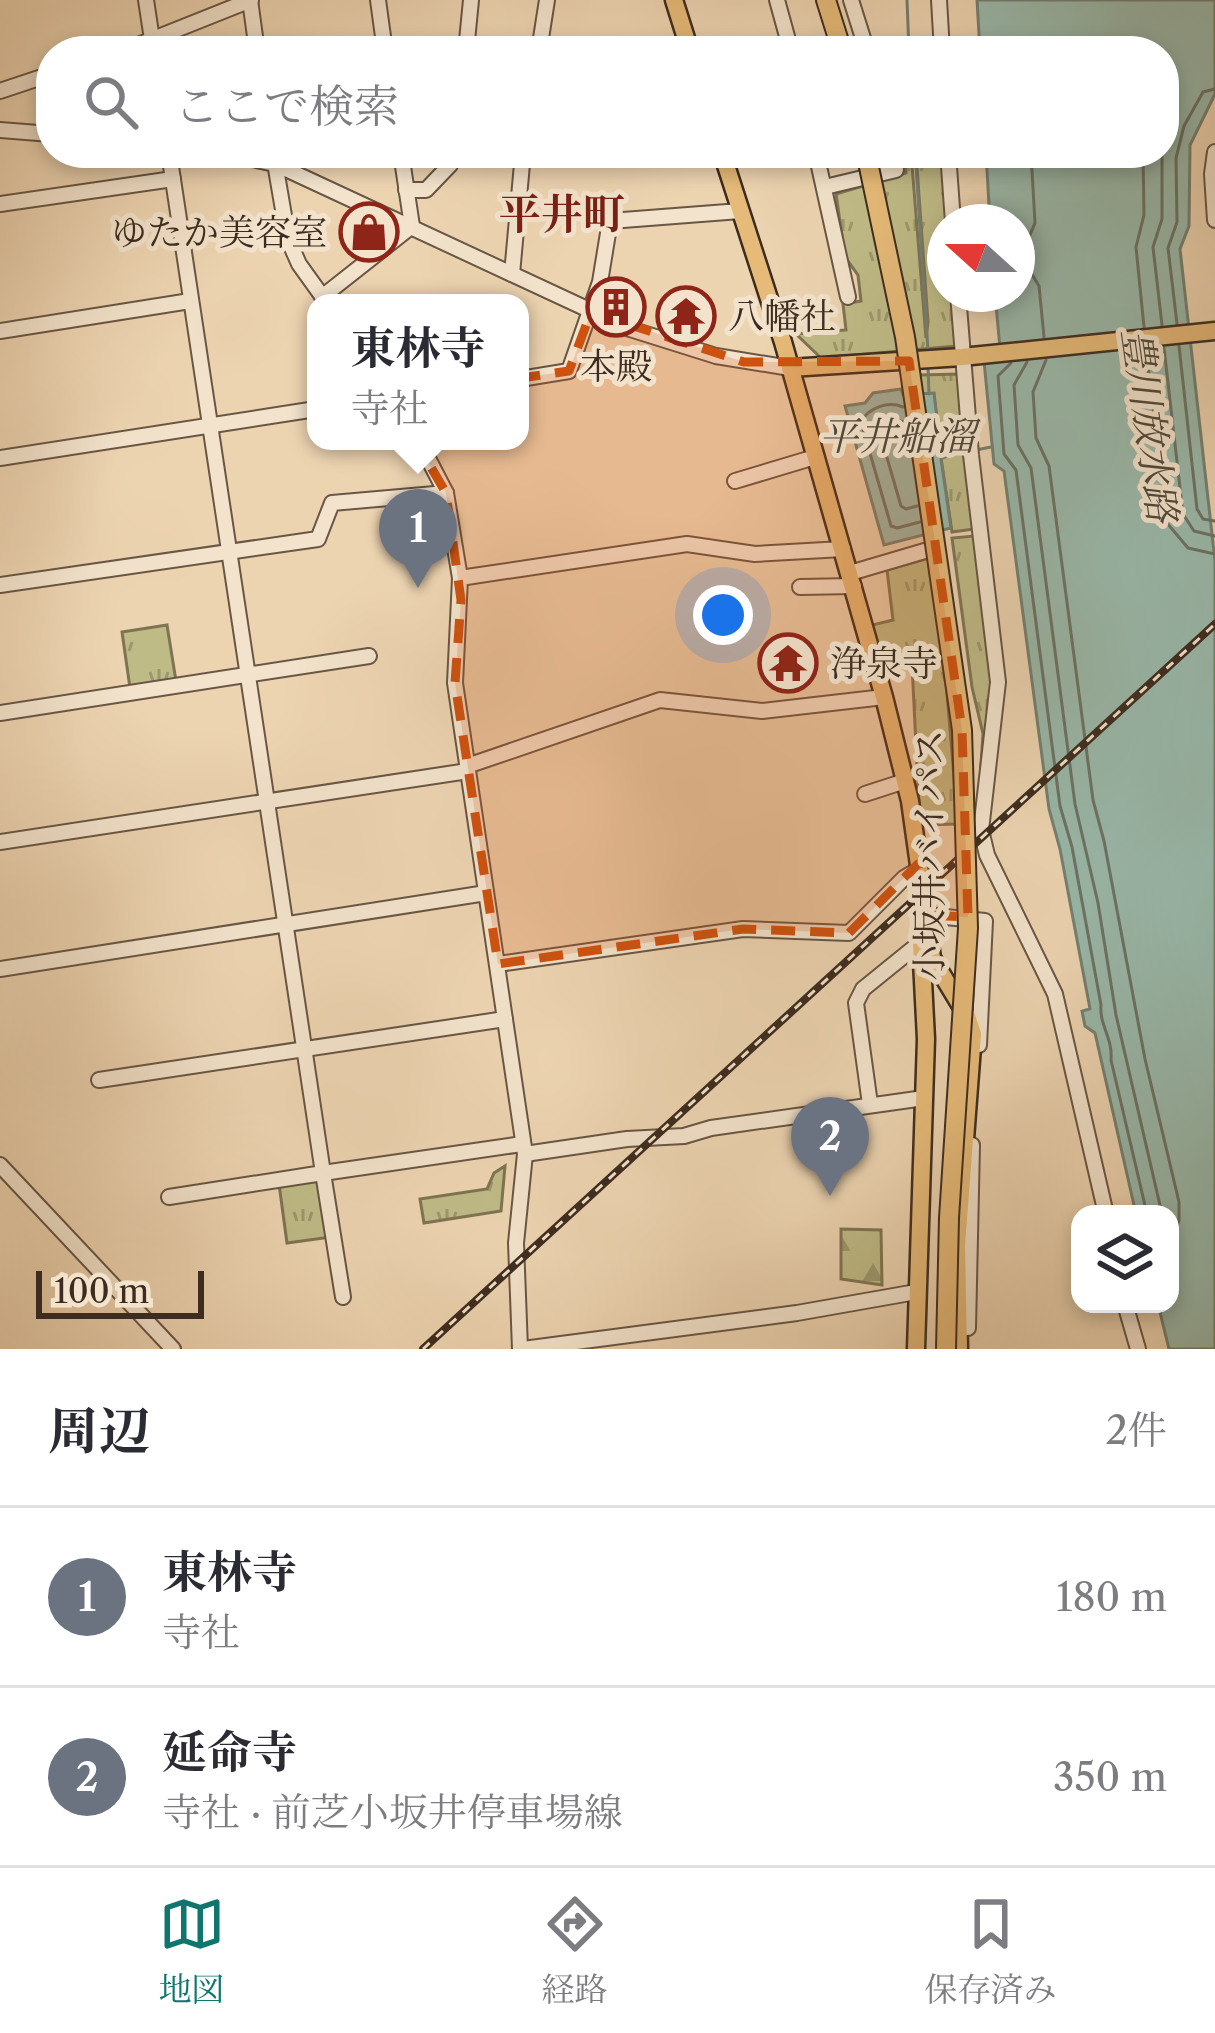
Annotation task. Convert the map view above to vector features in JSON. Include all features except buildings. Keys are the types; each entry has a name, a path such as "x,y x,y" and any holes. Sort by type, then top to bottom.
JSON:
{"highway":[{"path":"826,0 837,36"},
{"name":"小坂井バイパス","path":"869,168 905,337 962,730 968,928 950,1200 946,1349"}],"main road":[{"path":"674,0 685,36"},
{"path":"727,168 790,368 884,697 905,781 932,958 973,1034 957,1245 958,1349"},
{"path":"790,368 966,357 1215,331"},
{"path":"916,1349 926,1039 919,869"}],"street":[{"path":"146,0 151,36"},
{"path":"174,36 250,0 255,36"},
{"path":"378,0 383,36"},
{"path":"467,36 471,0"},
{"path":"541,36 547,0"},
{"path":"778,0 787,36"},
{"path":"851,0 862,36"},
{"path":"939,0 941,36"},
{"path":"0,91 36,79"},
{"path":"0,130 36,133"},
{"path":"1215,152 1215,220"},
{"path":"171,168 343,1297"},
{"path":"275,168 288,239 321,294"},
{"path":"292,168 630,329 716,356 790,368"},
{"path":"402,168 412,226"},
{"path":"406,190 426,190 447,168"},
{"path":"512,274 522,168"},
{"path":"820,168 848,297"},
{"path":"825,188 896,168"},
{"path":"949,168 952,204"},
{"path":"0,204 173,179"},
{"path":"529,378 569,371 600,282 610,221 740,211"},
{"path":"332,294 412,226"},
{"path":"0,331 190,301"},
{"path":"960,312 998,682 981,830 987,855 1054,994 1104,1205"},
{"path":"0,458 307,410"},
{"path":"423,450 446,493 460,578 454,670 523,1149 516,1243 522,1349 797,1313 916,1292"},
{"path":"735,481 815,457"},
{"path":"0,585 319,539 332,503 446,493"},
{"path":"460,578 687,544 754,554 843,549"},
{"path":"800,587 852,580 928,550"},
{"path":"0,713 369,656"},
{"path":"0,842 467,769 661,700 762,711 884,697"},
{"path":"865,794 905,781"},
{"path":"498,964 743,928 850,933 904,878 919,869"},
{"path":"0,969 486,893"},
{"path":"926,915 979,917 987,928 972,1150 968,1328 958,1328"},
{"path":"870,1104 856,1004 863,989 920,942"},
{"path":"99,1080 505,1018"},
{"path":"169,1197 523,1149 684,1136 710,1128 924,1098"},
{"path":"0,1165 173,1349"},
{"path":"1128,1313 1138,1349"}],"highlighted area":[{"path":"591,312 744,362 909,361 962,730 968,917 926,915 918,864 849,933 743,929 498,964 455,683 461,600 446,493 390,397 569,371"}],"green space":[{"path":"912,168 926,338 927,312 955,312 957,346 821,358 796,334 846,330 843,304 861,301 858,275 845,257 836,194"},
{"path":"917,168 945,168 948,204 927,204 927,308"},
{"path":"959,374 974,529 952,532 941,458 951,450 939,439 934,394 922,394 920,375"},
{"path":"974,536 993,665 979,796 983,734 952,538"},
{"path":"929,558 958,824 920,825 912,665 883,670 872,625 893,620 887,570"},
{"path":"167,625 176,681 130,688 122,632"},
{"path":"505,1166 501,1211 424,1223 420,1199 487,1189 494,1173"},
{"path":"323,1178 331,1237 287,1243 279,1184"},
{"path":"841,1229 881,1230 882,1285 841,1279"}],"water":[{"name":"豊川放水路","path":"977,0 1215,0 1215,94 1190,145 1189,226 1180,249 1215,561 1215,1349 1169,1349 1160,1313 1179,1313 1179,1205 1134,1205 1095,1033 1085,1026 1082,1011 1090,1009 1049,809 1004,471 994,464 984,361 1001,359 997,312 1035,312 1035,204 989,204 987,168 1179,168 1179,36 979,36"},
{"name":"平井船溜","path":"901,389 903,395 934,393 941,435 951,454 941,459 951,528 884,545 845,406 865,403 873,393"}],"waterway":[{"path":"907,0 908,36"},
{"path":"916,168 928,350"},
{"path":"928,366 929,394"},
{"path":"976,450 991,447"},
{"path":"951,452 967,451"}],"railway":[{"path":"423,1349 1215,624"}],"place":[{"name":"ゆたか美容室","path":"369,232"},
{"name":"本殿","path":"616,307"},
{"name":"八幡社","path":"686,316"},
{"name":"東林寺","path":"418,588"},
{"name":"浄泉寺","path":"788,663"},
{"name":"延命寺","path":"830,1196"}],"district":[{"name":"平井町","path":"562,214"}]}
